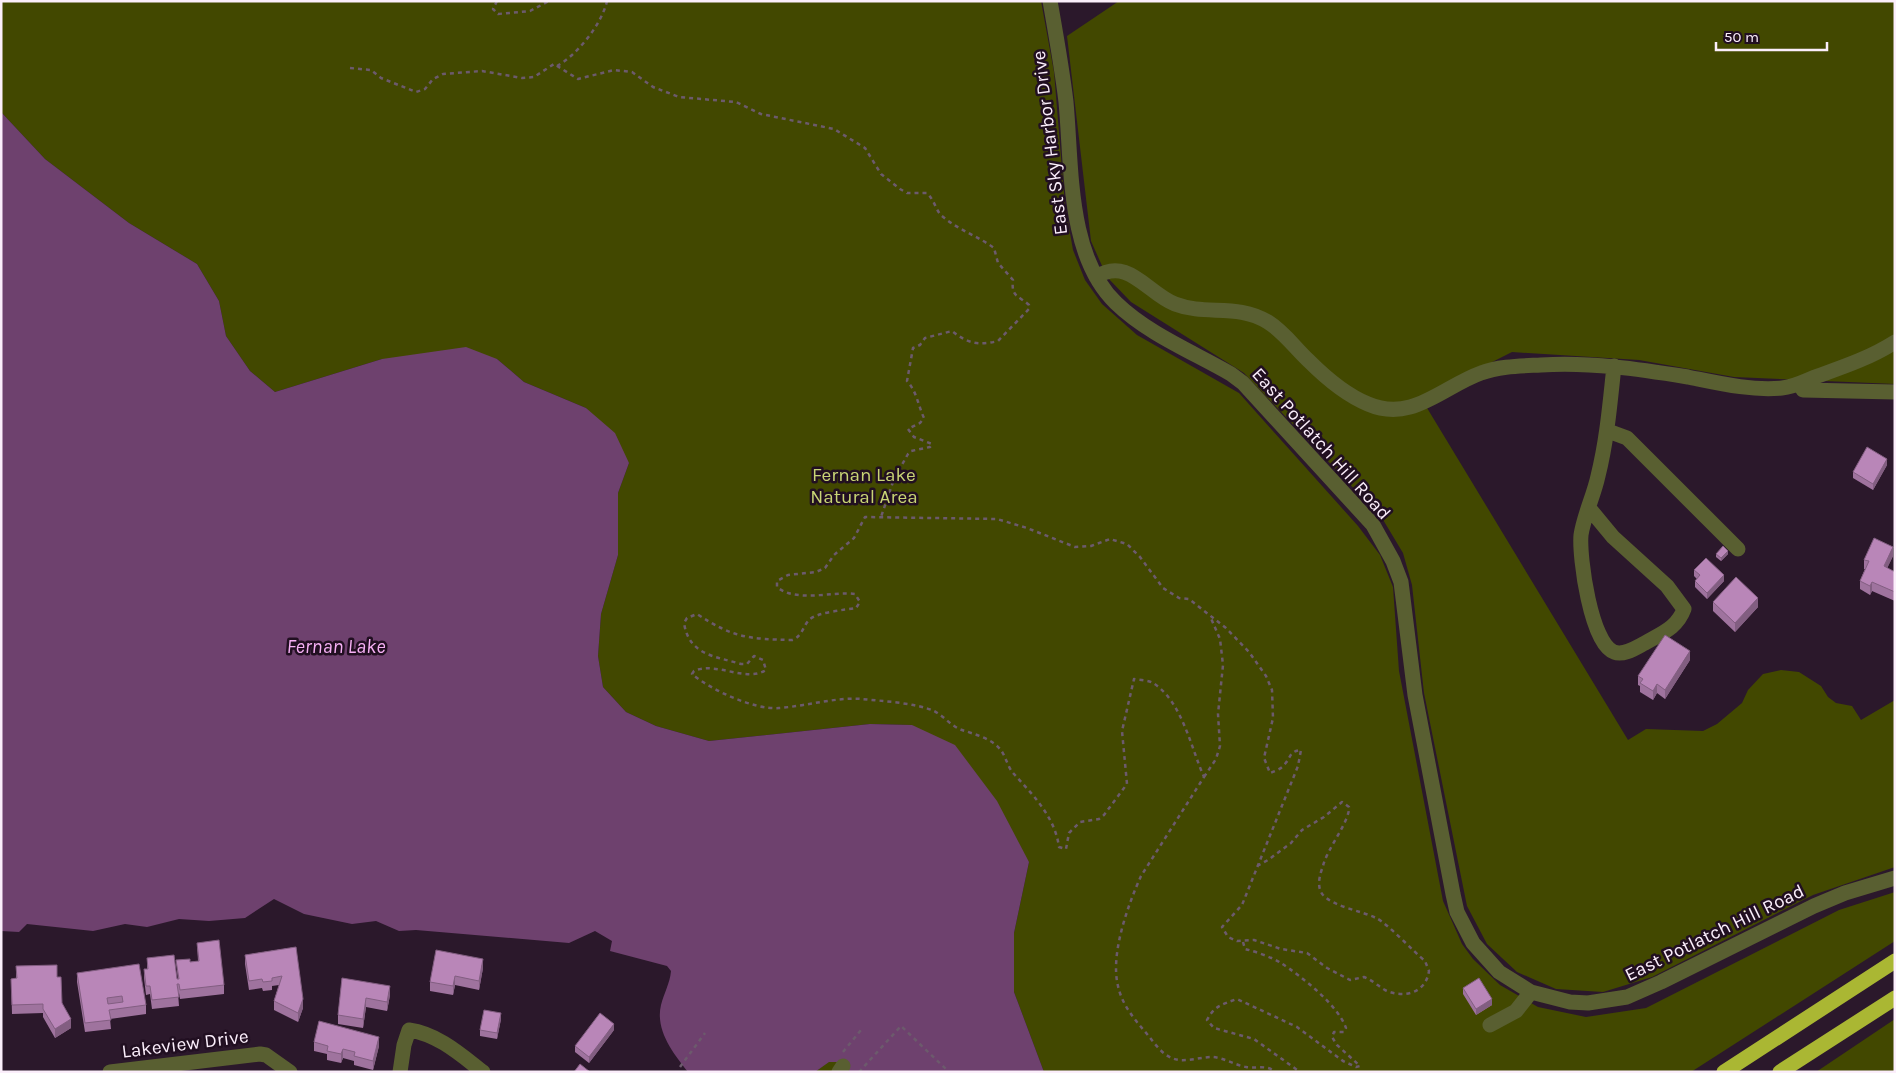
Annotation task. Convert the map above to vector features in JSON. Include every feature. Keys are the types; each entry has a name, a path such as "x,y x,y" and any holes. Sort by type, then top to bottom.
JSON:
{"highway":[{"path":"1724,1072 1895,961"},
{"path":"1780,1072 1895,998"}],"street":[{"name":"East Sky Harbor Drive","path":"1050,1 1063,75 1077,219 1082,246 1096,277"},
{"path":"1096,277 1107,270 1117,270 1131,275 1175,304 1187,307 1240,310 1253,315 1279,330 1309,361 1339,387 1375,407 1388,409 1414,407 1434,399 1472,377 1492,370 1569,364 1614,366 1739,386 1783,388 1800,384 1868,357 1895,342"},
{"name":"East Potlatch Hill Road","path":"1096,277 1111,298 1134,318 1243,383 1361,511 1384,542 1401,582 1416,703 1457,912 1473,943 1486,959 1514,983 1531,992 1570,1002 1588,1003 1627,997 1814,906 1845,893 1895,878"},
{"path":"1589,508 1613,537 1667,586 1681,602 1684,609 1680,620 1671,629 1634,649 1620,654 1612,652 1605,644 1587,603 1581,559 1582,533 1608,431 1614,366"},
{"path":"1800,384 1803,390 1895,392"},
{"path":"1608,431 1627,438 1738,549"},
{"path":"1490,1026 1516,1011 1531,992"},
{"path":"400,1072 404,1045 410,1030 420,1032 445,1044 483,1072"},
{"name":"Lakeview Drive","path":"110,1072 224,1065 266,1055 290,1072"}],"path":[{"path":"497,1 493,9 498,14 530,11 549,1"},
{"path":"557,66 576,52 596,24 607,1"},
{"path":"350,68 371,70 398,87 416,92 425,89 434,79 443,74 482,71 522,78 534,77 554,64 578,80 614,70 632,72 653,87 678,97 736,102 761,114 834,129 865,148 881,174 907,193 927,193 935,200 939,214 966,234 994,248 998,263 1013,280 1012,290 1016,298 1029,305 1029,309 998,342 979,344 965,341 952,331 925,338 920,345 913,348 907,380 915,390 917,403 924,418 920,424 908,429 914,437 932,444 930,447 911,451 908,454 894,479 881,517"},
{"path":"1204,777 1195,749 1169,700 1152,682 1134,679 1122,731 1127,784 1099,819 1080,822 1069,833 1066,849 1060,846 1058,835 1050,823 1045,808 1007,767 1000,749 986,739 960,730 933,711 848,698 779,708 764,707 725,693 700,681 692,674 697,669 754,674 766,670 763,660 759,656 754,656 747,664 742,664 693,647 685,633 684,624 687,618 697,614 722,630 735,635 792,640 798,637 809,620 817,616 856,608 860,602 855,594 816,597 780,589 777,581 788,575 816,572 825,568 834,555 854,538 865,517 997,519 1027,528 1075,547 1091,546 1110,539 1127,544 1140,557 1163,588 1179,598 1189,599 1209,613 1249,652 1266,676 1272,690 1273,718 1264,758 1270,773 1284,766 1291,754 1301,750 1298,766 1257,866 1242,905 1222,927 1228,937 1242,942 1254,940 1281,949 1307,953 1326,968 1350,980 1364,977 1392,992 1414,992 1426,982 1429,971 1428,965 1377,918 1346,907 1323,895 1318,882 1323,865 1341,826 1350,814 1349,807 1342,802 1324,818 1302,830 1291,843 1257,866"},
{"path":"1209,613 1220,639 1223,665 1218,714 1220,746 1216,759 1135,890 1122,934 1117,961 1117,985 1121,998 1136,1022 1162,1052 1180,1060 1215,1057 1246,1067 1263,1067 1275,1072"},
{"path":"1242,942 1245,949 1280,962 1309,984 1332,1007 1342,1018 1346,1028 1344,1032 1334,1032 1332,1037 1337,1045 1360,1066 1356,1068 1343,1061 1297,1027 1237,999 1220,1004 1212,1010 1207,1020 1214,1028 1254,1039 1300,1072"},
{"path":"859,1072 902,1026 948,1070"},
{"path":"840,1066 861,1030"},
{"path":"680,1067 705,1033"}],"green space":[{"name":"Fernan Lake Natural Area","path":"1,1 1041,1 1054,72 1065,205 1073,250 1085,280 1102,304 1137,335 1239,393 1358,526 1380,555 1393,587 1399,671 1443,901 1462,944 1473,959 1500,985 1538,1007 1586,1017 1646,1008 1839,910 1895,892 1895,941 1691,1072 1044,1072 1014,992 1014,933 1029,862 912,725 870,724 709,741 656,726 626,712 603,687 598,656 601,614 618,555 618,493 629,463 586,408 524,382 497,359 382,359 275,392 250,371 226,336 219,301 197,264 129,223 45,159 1,112"},
{"path":"1119,1 1895,1 1895,384 1734,377 1639,360 1512,352 1421,398 1628,740 1646,729 1703,731 1717,724 1742,703 1748,690 1763,674 1781,670 1799,672 1821,686 1828,697 1836,703 1852,706 1861,720 1895,700 1895,867 1813,895 1652,977 1603,992 1556,989 1517,972 1487,944 1467,906 1424,693 1412,585 1403,553 1382,518 1244,373 1131,302 1107,277 1091,241 1067,36"},
{"path":"1895,1019 1895,1072 1816,1072"},
{"path":"829,1061 837,1062 851,1072 815,1072"}],"water":[{"name":"Fernan Lake","path":"1,112 45,159 129,223 197,264 219,301 226,336 250,371 275,392 382,359 466,347 497,359 524,382 586,408 615,433 629,463 618,493 618,555 601,614 598,656 603,687 626,712 656,726 709,741 870,724 912,725 955,745 997,801 1029,862 1014,933 1014,992 1044,1072 851,1072 837,1062 829,1062 815,1072 688,1072 671,1049 661,1023 661,1005 671,971 667,966 610,951 612,941 595,931 569,943 416,930 399,931 376,921 352,924 304,914 274,899 245,918 209,921 179,919 147,927 125,924 93,931 27,924 19,932 1,931"}],"building":[{"path":"1867,447 1887,459 1873,484 1853,472"},
{"path":"1874,538 1893,547 1884,566 1895,572 1895,592 1872,582 1870,586 1860,581 1869,561 1864,560"},
{"path":"1723,546 1728,551 1721,558 1716,554"},
{"path":"1706,558 1724,575 1707,593 1695,581 1700,575 1694,570"},
{"path":"1736,577 1758,598 1735,623 1713,602"},
{"path":"1665,635 1690,651 1665,690 1657,684 1653,691 1640,683 1643,679 1638,676"},
{"path":"219,940 224,985 180,990 179,984 177,984 179,997 152,1000 150,986 146,986 144,969 148,969 147,958 174,955 177,979 179,979 176,960 190,959 190,962 199,961 197,943"},
{"path":"296,947 303,999 298,1013 274,1001 282,976 272,978 272,981 263,982 262,979 249,981 245,955"},
{"path":"436,950 483,959 479,981 455,976 453,986 430,982"},
{"path":"139,964 146,1005 109,1010 111,1020 85,1023 77,973","holes":["122,996 123,1002 108,1004 107,998"]},
{"path":"57,965 57,977 61,977 62,1003 71,1019 55,1029 43,1009 43,1004 12,1005 11,979 17,978 16,966"},
{"path":"342,978 390,986 387,1002 366,998 363,1019 338,1015"},
{"path":"1479,978 1492,999 1476,1009 1463,988"},
{"path":"484,1010 501,1013 497,1033 480,1030"},
{"path":"600,1013 614,1024 589,1057 575,1046"},
{"path":"319,1021 379,1037 373,1061 354,1056 355,1052 343,1049 341,1054 327,1051 328,1046 314,1042"},
{"path":"580,1064 590,1072 574,1072"}]}
